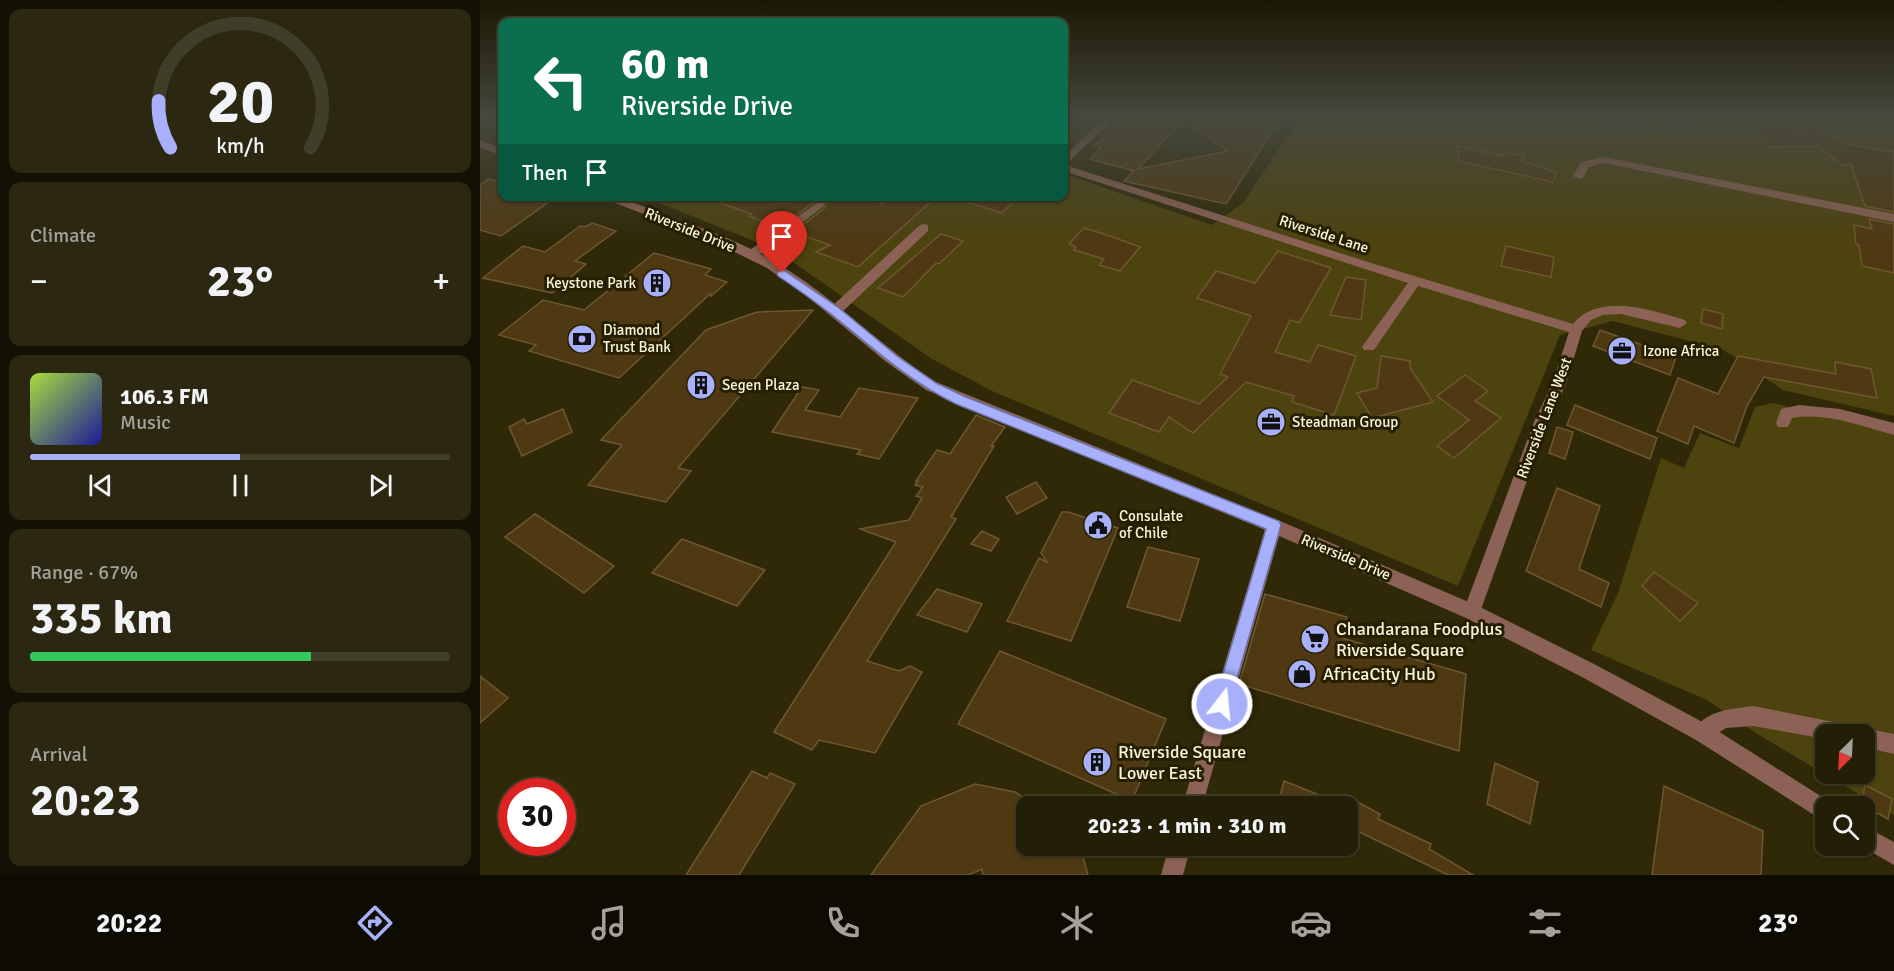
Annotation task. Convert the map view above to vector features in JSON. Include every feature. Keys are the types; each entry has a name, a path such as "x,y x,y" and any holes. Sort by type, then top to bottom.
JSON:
{"street":[{"path":"1579,176 1585,165 1592,160 1604,160 1894,218"},
{"name":"Riverside Lane","path":"1068,169 1576,330"},
{"name":"Riverside Drive","path":"616,201 678,224 770,265 835,311 875,346 931,386 1274,525 1472,612 1589,671 1703,733 1815,804"},
{"path":"751,255 820,204"},
{"path":"835,311 924,228"},
{"path":"1369,347 1416,280"},
{"path":"1576,330 1587,317 1601,311 1621,310 1680,323"},
{"name":"Riverside Lane West","path":"1472,612 1576,330"},
{"path":"1783,423 1786,413 1816,411 1894,429"},
{"path":"1195,796 1274,525"},
{"path":"1703,733 1723,719 1753,716 1815,728"},
{"path":"1875,740 1894,744"},
{"path":"1875,843 1894,854"},
{"path":"1172,875 1177,856"}],"shaded area":[{"path":"1272,160 1894,160 1894,416 1783,390 1724,350 1613,321 1560,335 1458,586 992,391 932,359 774,249 654,201 1068,201 1068,175 1212,225 1243,203"},
{"path":"1773,403 1894,432 1894,815 1875,804 1875,796 1862,796 1842,784 1875,784 1875,724 1815,724 1815,768 1759,735 1707,700 1591,650 1618,593 1661,458 1684,468 1700,433 1739,448 1755,407"}],"building":[{"path":"1093,160 1146,160 1138,169 1183,160 1254,160 1226,204 1124,181 1134,171"},
{"path":"1522,160 1556,172 1553,182 1459,161"},
{"path":"1835,160 1894,160 1894,212 1865,206 1851,164 1841,165"},
{"path":"489,179 498,181 498,201 550,201 501,236 480,230 480,185"},
{"path":"715,201 816,201 779,227 749,216 752,214"},
{"path":"825,201 876,201 883,204 883,201 931,201 858,267 816,252 830,245 794,232 825,208"},
{"path":"963,201 1014,201 1002,213"},
{"path":"1869,219 1894,224 1894,273 1862,266 1854,225 1872,229"},
{"path":"592,223 616,231 575,261 586,264 552,293 483,278 523,246 545,252 580,226 585,227"},
{"path":"1084,228 1140,247 1120,271 1099,265 1104,259 1074,250 1076,247 1069,244"},
{"path":"941,234 963,241 939,264 936,263 903,297 878,288"},
{"path":"1506,246 1554,257 1551,277 1501,266"},
{"path":"1278,251 1331,268 1299,323 1290,320 1275,352 1310,362 1318,345 1356,356 1334,415 1292,402 1294,396 1246,382 1193,433 1169,417 1159,432 1109,413 1132,380 1199,404 1228,377 1220,374 1251,316 1197,298 1216,271 1255,283"},
{"path":"654,253 711,269 705,275 727,282 711,296 710,294 619,378 529,351 536,345 499,335 543,300 584,310"},
{"path":"1346,277 1366,280 1361,320 1330,315"},
{"path":"1703,309 1723,314 1722,329 1701,323"},
{"name":"Segen Plaza","path":"813,310 678,468 691,471 666,502 588,485 622,445 601,440 706,330 757,312"},
{"path":"1600,330 1676,357 1670,375 1593,346"},
{"path":"1381,356 1410,361 1410,368 1433,402 1372,418 1357,393 1377,388"},
{"path":"1738,356 1836,374 1835,362 1871,369 1877,398 1764,377 1747,406 1734,443 1694,426 1688,444 1657,431 1678,378 1718,394"},
{"path":"1465,375 1488,391 1475,401 1501,418 1454,458 1437,446 1469,420 1437,396"},
{"path":"802,387 819,390 805,410 840,417 859,388 918,398 879,459 857,454 861,450 772,432"},
{"path":"1575,405 1657,438 1650,459 1567,425"},
{"path":"563,409 572,432 522,456 509,427 524,419 527,424"},
{"path":"976,415 1005,427 991,446 994,446 951,517 956,519 867,661 899,671 910,666 922,672 875,753 819,740 812,750 774,732 896,542 860,529 909,520 922,498 916,496 923,487 915,485 918,481 916,481 937,450 950,454"},
{"path":"1557,427 1573,432 1565,459 1549,453"},
{"path":"1036,482 1047,498 1017,514 1006,497"},
{"path":"1557,488 1600,506 1579,569 1609,583 1601,607 1526,571"},
{"path":"1062,512 1118,528 1071,641 1007,621 1039,558 1047,562 1041,553"},
{"path":"535,514 614,566 584,593 505,537"},
{"path":"982,531 999,539 991,551 971,544"},
{"path":"682,539 765,570 737,606 652,573"},
{"path":"1148,547 1199,559 1180,621 1127,607"},
{"path":"1654,572 1698,603 1680,621 1642,586"},
{"path":"937,589 982,604 967,632 917,615"},
{"path":"1265,594 1347,617 1342,638 1466,674 1459,751 1239,684"},
{"name":"Riverside Square Lower East","path":"1000,651 1166,719 1134,796 1121,796 958,724"},
{"path":"480,676 508,698 480,723"},
{"path":"1495,763 1538,782 1530,824 1487,804"},
{"path":"752,771 767,778 770,773 795,784 739,875 686,875"},
{"path":"1284,781 1322,796 1280,796"},
{"path":"975,784 1015,792 1021,796 1016,796 1016,856 1083,856 1088,875 983,875 982,869 968,875 871,875 921,806"},
{"path":"1865,785 1892,799 1888,819 1875,812 1875,796 1863,796"},
{"path":"1664,786 1763,831 1761,875 1652,875"},
{"path":"1358,802 1380,814 1378,819 1431,844 1429,849 1473,875 1448,875 1358,831"}],"place":[{"name":"Keystone Park","path":"657,283"},
{"name":"Diamond Trust Bank","path":"582,339"},
{"name":"Izone Africa","path":"1622,351"},
{"name":"Segen Plaza","path":"701,385"},
{"name":"Steadman Group","path":"1271,422"},
{"name":"Consulate of Chile","path":"1098,525"},
{"name":"Chandarana Foodplus Riverside Square","path":"1315,639"},
{"name":"AfricaCity Hub","path":"1302,674"},
{"name":"Riverside Square Lower East","path":"1097,762"}],"route":[{"path":"782,273 835,311 911,374 931,386 1274,525 1222,704"}]}
